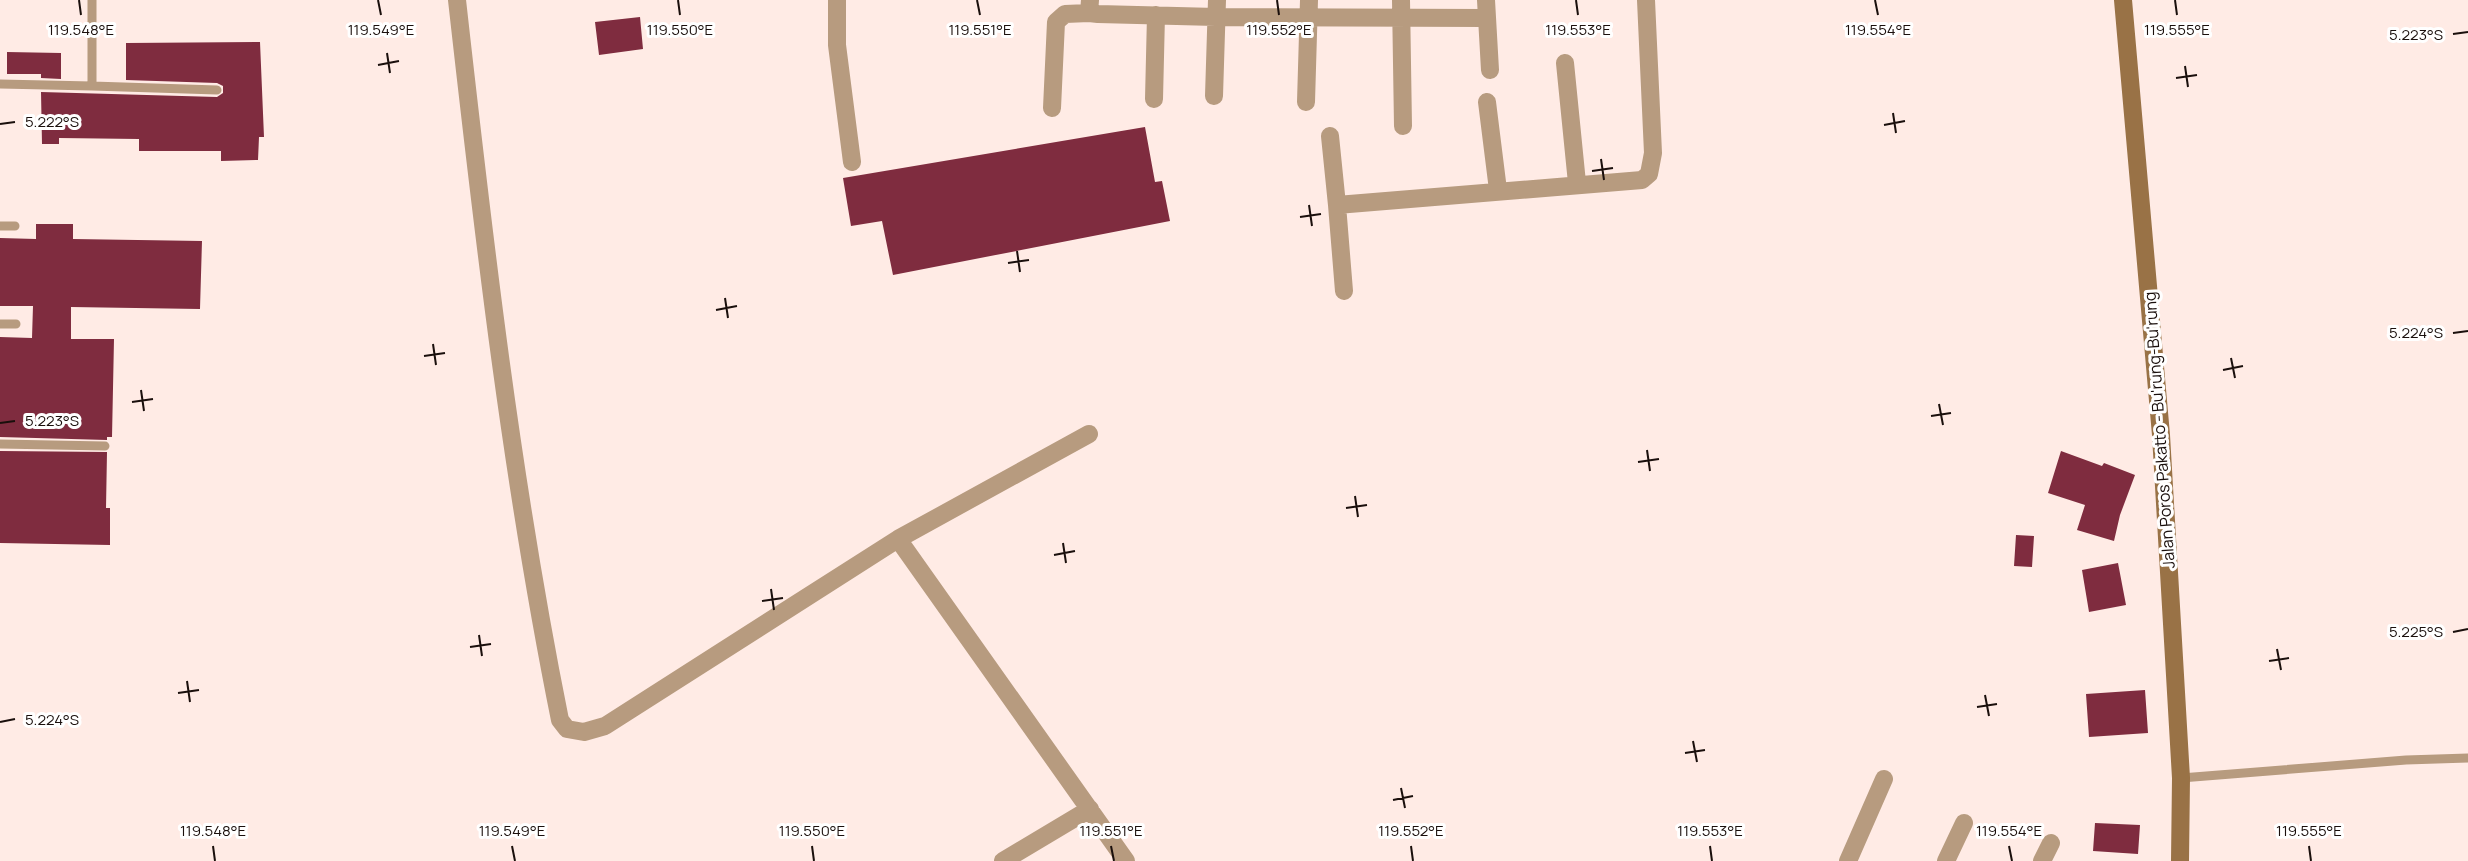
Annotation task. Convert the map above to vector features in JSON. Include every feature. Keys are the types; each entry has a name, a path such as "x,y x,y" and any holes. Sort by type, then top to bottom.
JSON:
{"main road":[{"name":"Jalan Poros Pakatto - Bu'rung-Bu'rung","path":"2123,0 2156,356 2181,778 2180,861"}],"street":[{"path":"457,0 509,419 544,641 563,725 576,732 605,726 898,539 1089,434"},
{"path":"837,0 837,45 852,162"},
{"path":"1337,205 1576,183 1642,180 1649,174 1653,153 1646,0"},
{"path":"1052,108 1056,22 1065,14 1090,6 1156,15 1216,9 1485,9 1490,70"},
{"path":"1306,102 1309,8"},
{"path":"1214,96 1216,9"},
{"path":"1401,9 1403,126"},
{"path":"1154,99 1156,15"},
{"path":"1565,63 1576,183"},
{"path":"1487,102 1498,190"},
{"path":"1330,136 1344,291"},
{"path":"898,539 1126,861"},
{"path":"1848,861 1884,779"},
{"path":"1003,861 1090,809"},
{"path":"1946,861 1964,823"},
{"path":"2042,861 2051,843"}],"lane":[{"path":"92,0 92,86"},
{"path":"0,84 218,90"},
{"path":"0,226 15,226"},
{"path":"0,324 16,324"},
{"path":"0,444 105,446"},
{"path":"2181,778 2468,758"}],"building":[{"path":"640,17 643,49 599,55 595,22"},
{"path":"260,42 264,137 259,137 258,160 221,161 221,151 139,151 139,139 59,138 59,144 42,144 41,92 217,97 223,93 223,86 217,83 126,80 126,43"},
{"path":"7,52 61,53 61,79 41,78 41,74 7,74"},
{"path":"1145,127 1155,182 1162,181 1170,221 893,275 882,221 851,226 843,178"},
{"path":"36,224 73,224 73,239 202,241 200,309 71,307 71,339 114,339 112,437 107,437 107,440 0,437 0,337 32,338 33,306 0,306 0,238 36,239"},
{"path":"0,451 107,452 106,508 110,508 110,545 0,543"},
{"path":"2061,451 2102,466 2104,463 2135,475 2120,515 2114,541 2077,530 2085,505 2048,493"},
{"path":"2016,535 2034,536 2032,567 2014,566"},
{"path":"2118,563 2126,605 2089,612 2082,570"},
{"path":"2145,690 2148,733 2089,737 2086,694"},
{"path":"2095,823 2140,825 2138,854 2093,851"}]}
